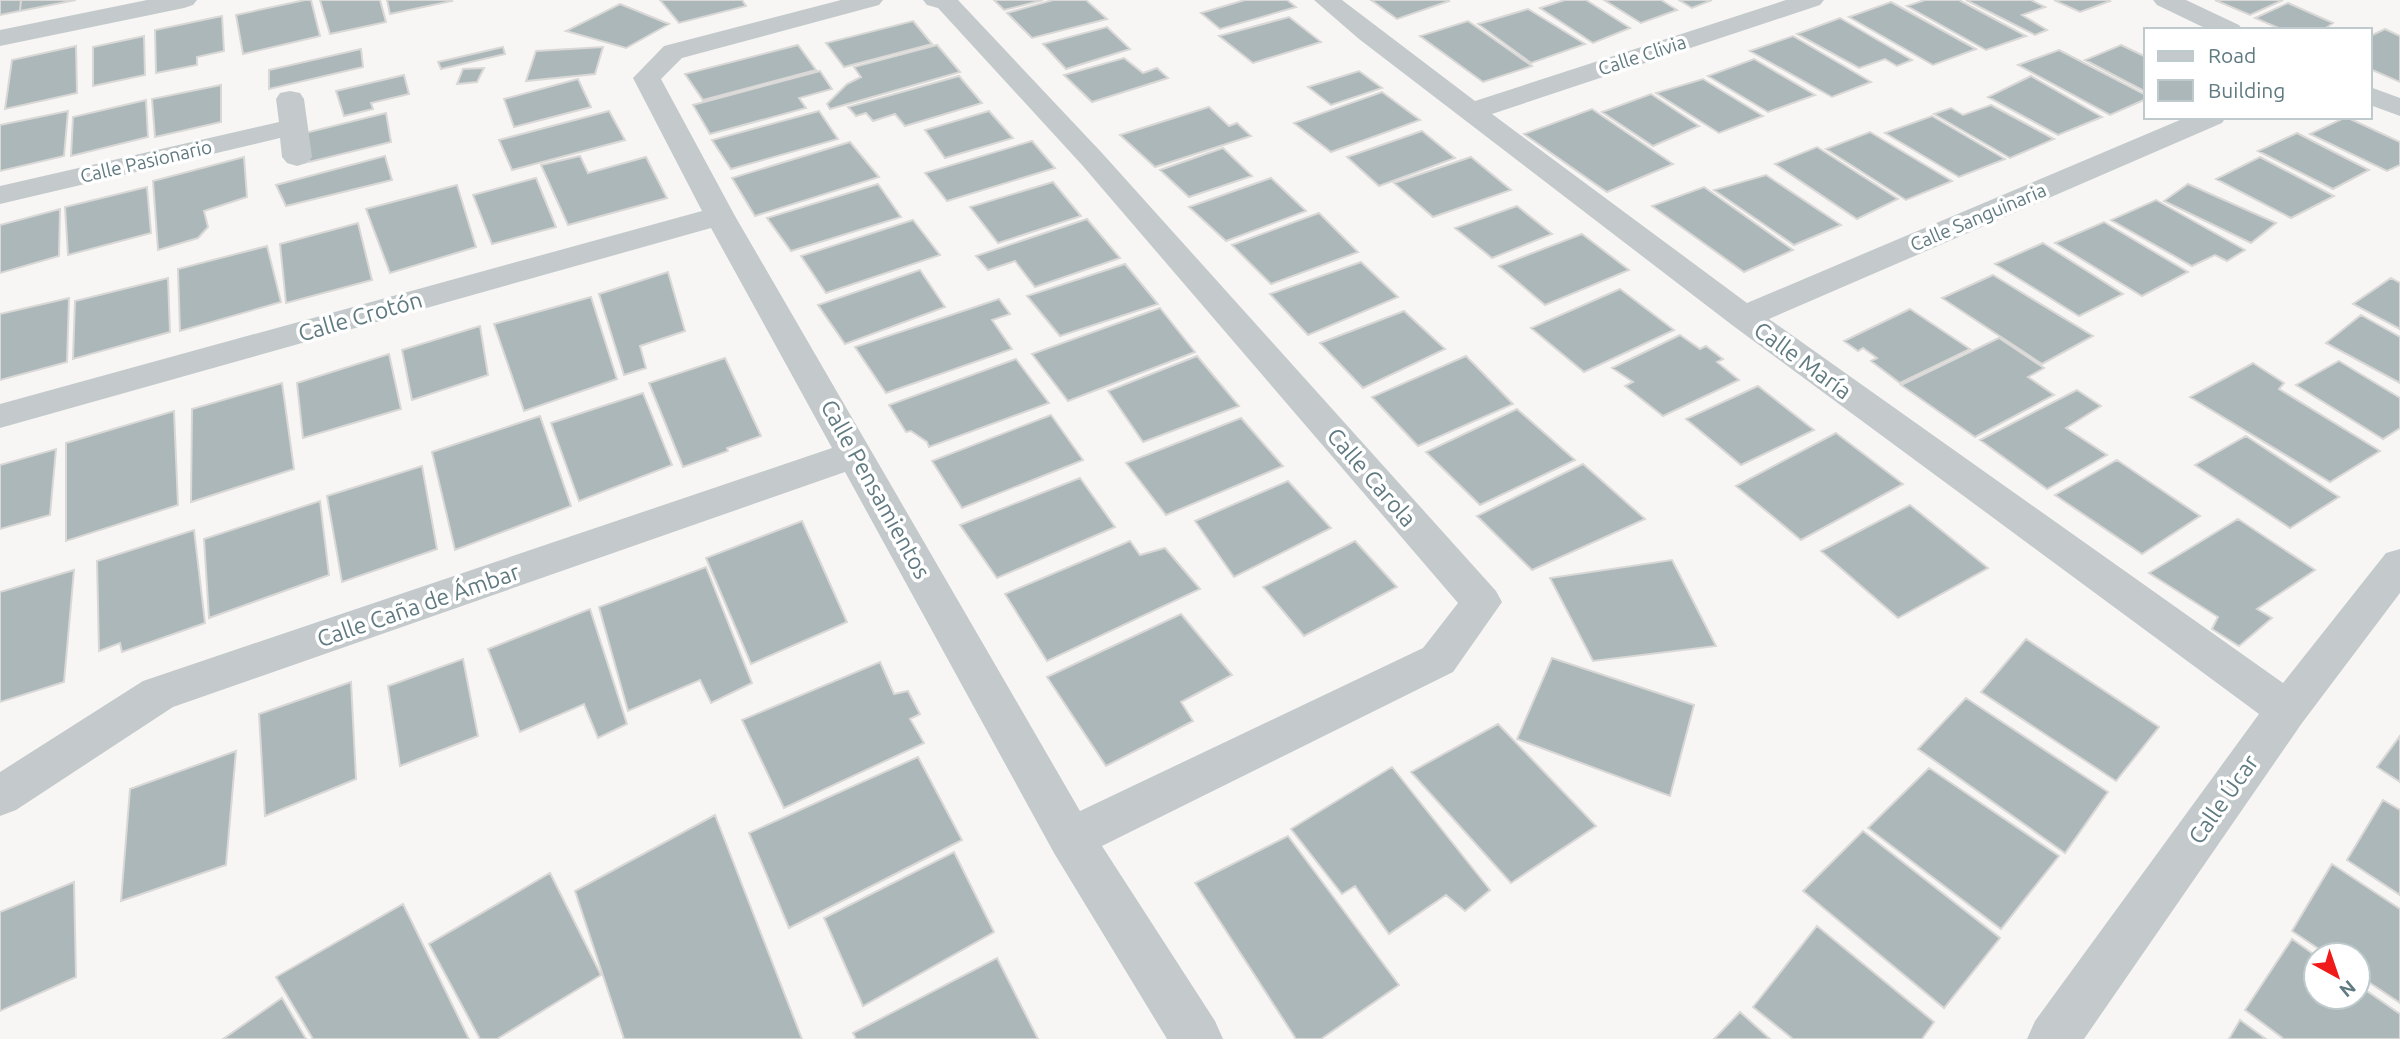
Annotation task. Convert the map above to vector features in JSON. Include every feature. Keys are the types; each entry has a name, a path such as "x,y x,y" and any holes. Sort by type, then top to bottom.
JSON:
{"street":[{"path":"0,38 184,0"},
{"name":"Calle Pensamientos","path":"870,0 673,52 647,78 720,216 1071,838 1197,1039"},
{"name":"Calle Carola","path":"936,0 946,2 1092,159 1482,602 1438,660 1071,838"},
{"name":"Calle María","path":"1327,0 1368,34 1744,317 2287,710"},
{"name":"Calle Clivia","path":"1473,111 1811,0"},
{"path":"2166,0 2226,28"},
{"path":"2372,96 2400,108"},
{"name":"Calle Pasionario","path":"0,195 291,113 297,157"},
{"name":"Calle Sanguinaria","path":"1744,317 2207,119"},
{"name":"Calle Crotón","path":"0,416 720,216"},
{"name":"Calle Caña de Ámbar","path":"0,796 158,694 856,454"},
{"name":"Calle Úcar","path":"2053,1039 2287,710 2400,564"}],"building":[{"path":"0,0 21,0 20,11 0,15"},
{"path":"21,0 76,0 20,11"},
{"path":"311,0 320,36 243,54 236,15"},
{"path":"320,0 380,0 386,22 330,34"},
{"path":"387,0 451,0 452,1 390,14"},
{"path":"660,0 742,0 746,6 679,23"},
{"path":"994,0 1043,0 1004,10"},
{"path":"1053,0 1086,0 1107,19 1032,38 1007,13"},
{"path":"1245,0 1287,0 1296,7 1220,29 1201,13"},
{"path":"1371,0 1448,0 1449,1 1397,19"},
{"path":"1565,0 1586,0 1630,28 1593,43 1540,8"},
{"path":"1604,0 1661,0 1677,10 1641,23"},
{"path":"1679,0 1712,0 1692,8"},
{"path":"1925,0 1959,0 2026,36 1986,50 1907,6"},
{"path":"1966,0 2031,0 2045,7 2022,15 2047,30 2035,35"},
{"path":"2054,0 2109,0 2110,1 2080,12"},
{"path":"2215,0 2283,0 2250,15"},
{"path":"1891,2 1976,49 1933,65 1849,17"},
{"path":"2288,3 2333,23 2326,28 2278,28 2255,18"},
{"path":"620,4 669,24 626,48 566,31"},
{"path":"1528,9 1585,44 1531,63 1478,24"},
{"path":"222,16 224,51 197,57 197,65 156,73 155,30"},
{"path":"1289,17 1321,42 1253,63 1219,36"},
{"path":"1840,18 1912,60 1897,66 1885,59 1859,68 1797,34"},
{"path":"913,21 932,44 844,67 826,43"},
{"path":"1468,21 1532,66 1483,82 1420,36"},
{"path":"1107,27 1130,49 1066,69 1043,44"},
{"path":"2385,29 2400,36 2400,82 2372,70 2372,35"},
{"path":"144,36 145,75 93,86 93,47"},
{"path":"1793,36 1871,82 1832,97 1750,51"},
{"path":"798,45 816,70 703,100 685,74"},
{"path":"937,45 960,72 830,109 827,104 847,84 861,77 854,67"},
{"path":"2121,45 2144,56 2144,91 2085,60"},
{"path":"76,46 77,93 5,109 12,60"},
{"path":"503,47 505,54 441,69 438,62"},
{"path":"603,47 595,74 526,81 536,51"},
{"path":"361,49 363,67 269,89 269,70"},
{"path":"2059,50 2144,94 2144,100 2110,115 2018,65"},
{"path":"1124,58 1143,73 1157,68 1168,78 1092,102 1064,75"},
{"path":"1754,59 1815,95 1768,112 1708,76"},
{"path":"484,68 477,82 457,84 463,69"},
{"path":"820,71 832,89 799,98 806,108 710,134 693,105"},
{"path":"1359,71 1382,88 1331,105 1308,87"},
{"path":"404,75 409,94 371,103 373,109 344,116 336,91"},
{"path":"959,76 982,103 905,126 895,114 873,121 866,113 856,116 848,107"},
{"path":"2031,76 2102,117 2058,135 1988,97"},
{"path":"578,79 591,107 514,127 504,99"},
{"path":"1703,79 1763,116 1719,133 1656,93"},
{"path":"221,85 221,122 155,137 152,99"},
{"path":"1382,92 1420,120 1331,152 1294,123"},
{"path":"1651,94 1699,126 1653,146 1602,112"},
{"path":"146,100 148,137 71,156 73,117"},
{"path":"1991,105 2054,139 2010,158 1934,114 1951,108 1963,115"},
{"path":"1209,107 1229,126 1237,123 1251,136 1155,167 1120,135"},
{"path":"1592,109 1673,164 1607,192 1524,134"},
{"path":"68,111 64,156 0,171 0,125"},
{"path":"609,111 625,140 512,170 499,140"},
{"path":"819,111 838,139 731,169 712,140"},
{"path":"989,111 1013,138 945,158 925,130"},
{"path":"386,113 391,142 309,162 305,133"},
{"path":"1932,116 2005,159 1959,177 1885,133"},
{"path":"2342,119 2350,119 2400,142 2400,165 2387,171 2310,134"},
{"path":"1422,131 1455,158 1379,186 1347,157"},
{"path":"1870,132 1952,181 1906,200 1826,149"},
{"path":"2297,133 2369,170 2333,189 2258,151"},
{"path":"1032,141 1055,168 947,201 925,173"},
{"path":"850,142 879,177 755,216 732,178"},
{"path":"1817,147 1898,199 1857,219 1775,164"},
{"path":"1223,148 1252,176 1189,197 1160,170"},
{"path":"385,156 392,180 286,206 276,185"},
{"path":"580,156 588,173 646,157 667,198 568,225 541,165"},
{"path":"244,157 247,197 204,211 208,227 198,238 158,250 153,181"},
{"path":"1471,157 1511,190 1433,217 1394,183"},
{"path":"2260,157 2334,196 2291,218 2216,179"},
{"path":"1766,175 1841,225 1794,245 1714,190"},
{"path":"536,178 556,227 492,244 473,195"},
{"path":"1271,178 1306,211 1226,241 1189,207"},
{"path":"1053,182 1081,216 998,243 970,207"},
{"path":"878,184 901,217 791,251 767,218"},
{"path":"2188,184 2276,223 2251,243 2164,201"},
{"path":"457,185 476,247 390,273 366,209"},
{"path":"147,187 151,233 68,255 65,207"},
{"path":"1704,187 1793,250 1744,272 1652,206"},
{"path":"2156,200 2245,250 2227,261 2215,255 2192,266 2111,220"},
{"path":"1517,206 1552,234 1492,258 1455,228"},
{"path":"60,209 59,256 0,273 0,225"},
{"path":"1319,213 1358,252 1271,284 1232,245"},
{"path":"1087,219 1120,258 1035,287 1015,261 988,270 976,256"},
{"path":"913,220 940,255 826,293 801,256"},
{"path":"2104,222 2188,272 2142,296 2055,243"},
{"path":"358,223 372,280 286,303 280,244"},
{"path":"1582,234 1629,270 1545,305 1499,266"},
{"path":"2043,243 2123,294 2079,316 1995,264"},
{"path":"267,246 281,302 180,331 178,269"},
{"path":"1361,262 1398,297 1308,335 1270,294"},
{"path":"1125,264 1158,304 1060,336 1027,296"},
{"path":"920,270 945,307 845,344 818,305"},
{"path":"668,272 685,331 640,346 646,368 624,375 599,294"},
{"path":"1993,275 2093,336 2042,364 1942,298"},
{"path":"168,278 170,332 73,359 75,301"},
{"path":"2391,278 2400,283 2400,329 2353,304"},
{"path":"1620,289 1674,330 1584,372 1531,328"},
{"path":"591,297 617,379 524,411 494,324"},
{"path":"69,298 67,362 0,380 0,314"},
{"path":"999,299 1010,314 992,320 1012,349 886,393 855,347"},
{"path":"1160,308 1195,352 1068,401 1032,354"},
{"path":"1910,309 1970,349 1900,383 1871,361 1877,358 1863,348 1858,351 1844,341"},
{"path":"1404,311 1445,349 1363,388 1320,343"},
{"path":"2361,315 2400,337 2400,383 2326,343"},
{"path":"480,326 488,375 412,400 402,350"},
{"path":"1680,335 1700,349 1706,346 1723,359 1717,362 1739,380 1663,416 1625,386 1633,382 1612,368"},
{"path":"1999,338 2044,368 2028,377 2054,395 1975,437 1901,385"},
{"path":"389,354 401,409 303,438 297,383"},
{"path":"1197,356 1239,406 1143,442 1108,391"},
{"path":"1466,356 1513,404 1418,446 1372,397"},
{"path":"725,358 761,436 683,467 649,383"},
{"path":"1016,359 1049,403 929,447 927,442 911,431 906,432 889,405"},
{"path":"2339,361 2400,398 2400,428 2383,439 2296,385"},
{"path":"2253,363 2284,383 2279,389 2380,451 2330,482 2190,397"},
{"path":"282,383 294,469 191,502 192,409"},
{"path":"1758,386 1814,430 1741,465 1686,419"},
{"path":"2077,390 2101,406 2066,428 2107,455 2047,489 1980,440"},
{"path":"643,393 672,465 579,501 551,423"},
{"path":"1517,409 1575,460 1480,505 1426,452"},
{"path":"174,411 178,505 66,541 66,443"},
{"path":"1051,415 1083,460 962,508 932,461"},
{"path":"540,416 571,506 455,550 432,452"},
{"path":"1241,418 1283,466 1166,515 1126,463"},
{"path":"1836,433 1903,484 1801,540 1736,486"},
{"path":"2246,436 2339,497 2290,528 2195,465"},
{"path":"56,449 50,515 0,529 0,465"},
{"path":"2117,460 2200,516 2142,554 2055,495"},
{"path":"1583,464 1645,519 1532,570 1477,516"},
{"path":"422,466 437,549 342,582 327,496"},
{"path":"1080,478 1115,527 997,578 960,525"},
{"path":"1288,481 1331,528 1234,577 1195,521"},
{"path":"320,501 329,575 209,618 204,539"},
{"path":"1910,505 1988,568 1898,618 1821,551"},
{"path":"2238,519 2315,570 2257,609 2272,618 2239,646 2212,629 2218,617 2149,573"},
{"path":"802,521 847,622 751,664 706,558"},
{"path":"194,530 205,623 122,652 120,643 99,651 97,561"},
{"path":"1130,541 1140,555 1165,548 1200,589 1047,661 1005,594"},
{"path":"1355,541 1397,587 1304,636 1263,587"},
{"path":"1672,560 1716,646 1593,661 1550,578"},
{"path":"706,567 752,683 711,703 700,680 628,711 599,607"},
{"path":"74,570 64,682 0,702 0,592"},
{"path":"590,609 627,724 598,738 584,704 520,732 488,649"},
{"path":"1181,614 1232,675 1181,702 1193,721 1106,766 1047,677"},
{"path":"2026,639 2159,727 2116,781 1981,692"},
{"path":"1552,658 1694,705 1670,796 1517,739"},
{"path":"463,659 478,736 400,766 388,686"},
{"path":"880,662 894,694 908,691 920,714 910,719 924,743 784,808 742,720"},
{"path":"351,682 356,779 265,816 259,714"},
{"path":"1966,698 2108,792 2065,853 1918,749"},
{"path":"1498,724 1596,826 1511,883 1411,772"},
{"path":"2400,736 2400,782 2377,767"},
{"path":"236,751 226,865 121,901 130,789"},
{"path":"918,757 962,840 789,928 749,833"},
{"path":"1392,767 1490,890 1465,911 1446,895 1389,934 1355,886 1342,894 1291,829"},
{"path":"1929,768 2059,856 2001,929 1868,828"},
{"path":"2383,800 2400,810 2400,895 2347,860"},
{"path":"715,815 802,1039 624,1039 575,891"},
{"path":"1863,831 2000,938 1944,1008 1803,891"},
{"path":"1288,836 1399,985 1321,1039 1296,1039 1195,883"},
{"path":"954,852 994,932 863,1006 824,918"},
{"path":"2332,864 2400,909 2400,1003 2372,984 2372,941 2307,941 2292,931"},
{"path":"550,873 601,975 497,1039 480,1039 429,944"},
{"path":"74,882 76,977 0,1011 0,912"},
{"path":"403,904 469,1039 313,1039 276,977"},
{"path":"1817,926 1934,1022 1922,1039 1793,1039 1753,1007"},
{"path":"2292,939 2302,946 2302,1011 2372,1011 2372,995 2400,1014 2400,1039 2284,1039 2245,1010"},
{"path":"997,958 1038,1039 856,1039 853,1033"},
{"path":"282,998 306,1039 223,1039"},
{"path":"1740,1012 1770,1039 1714,1039"},
{"path":"2240,1020 2266,1039 2229,1039"}]}
